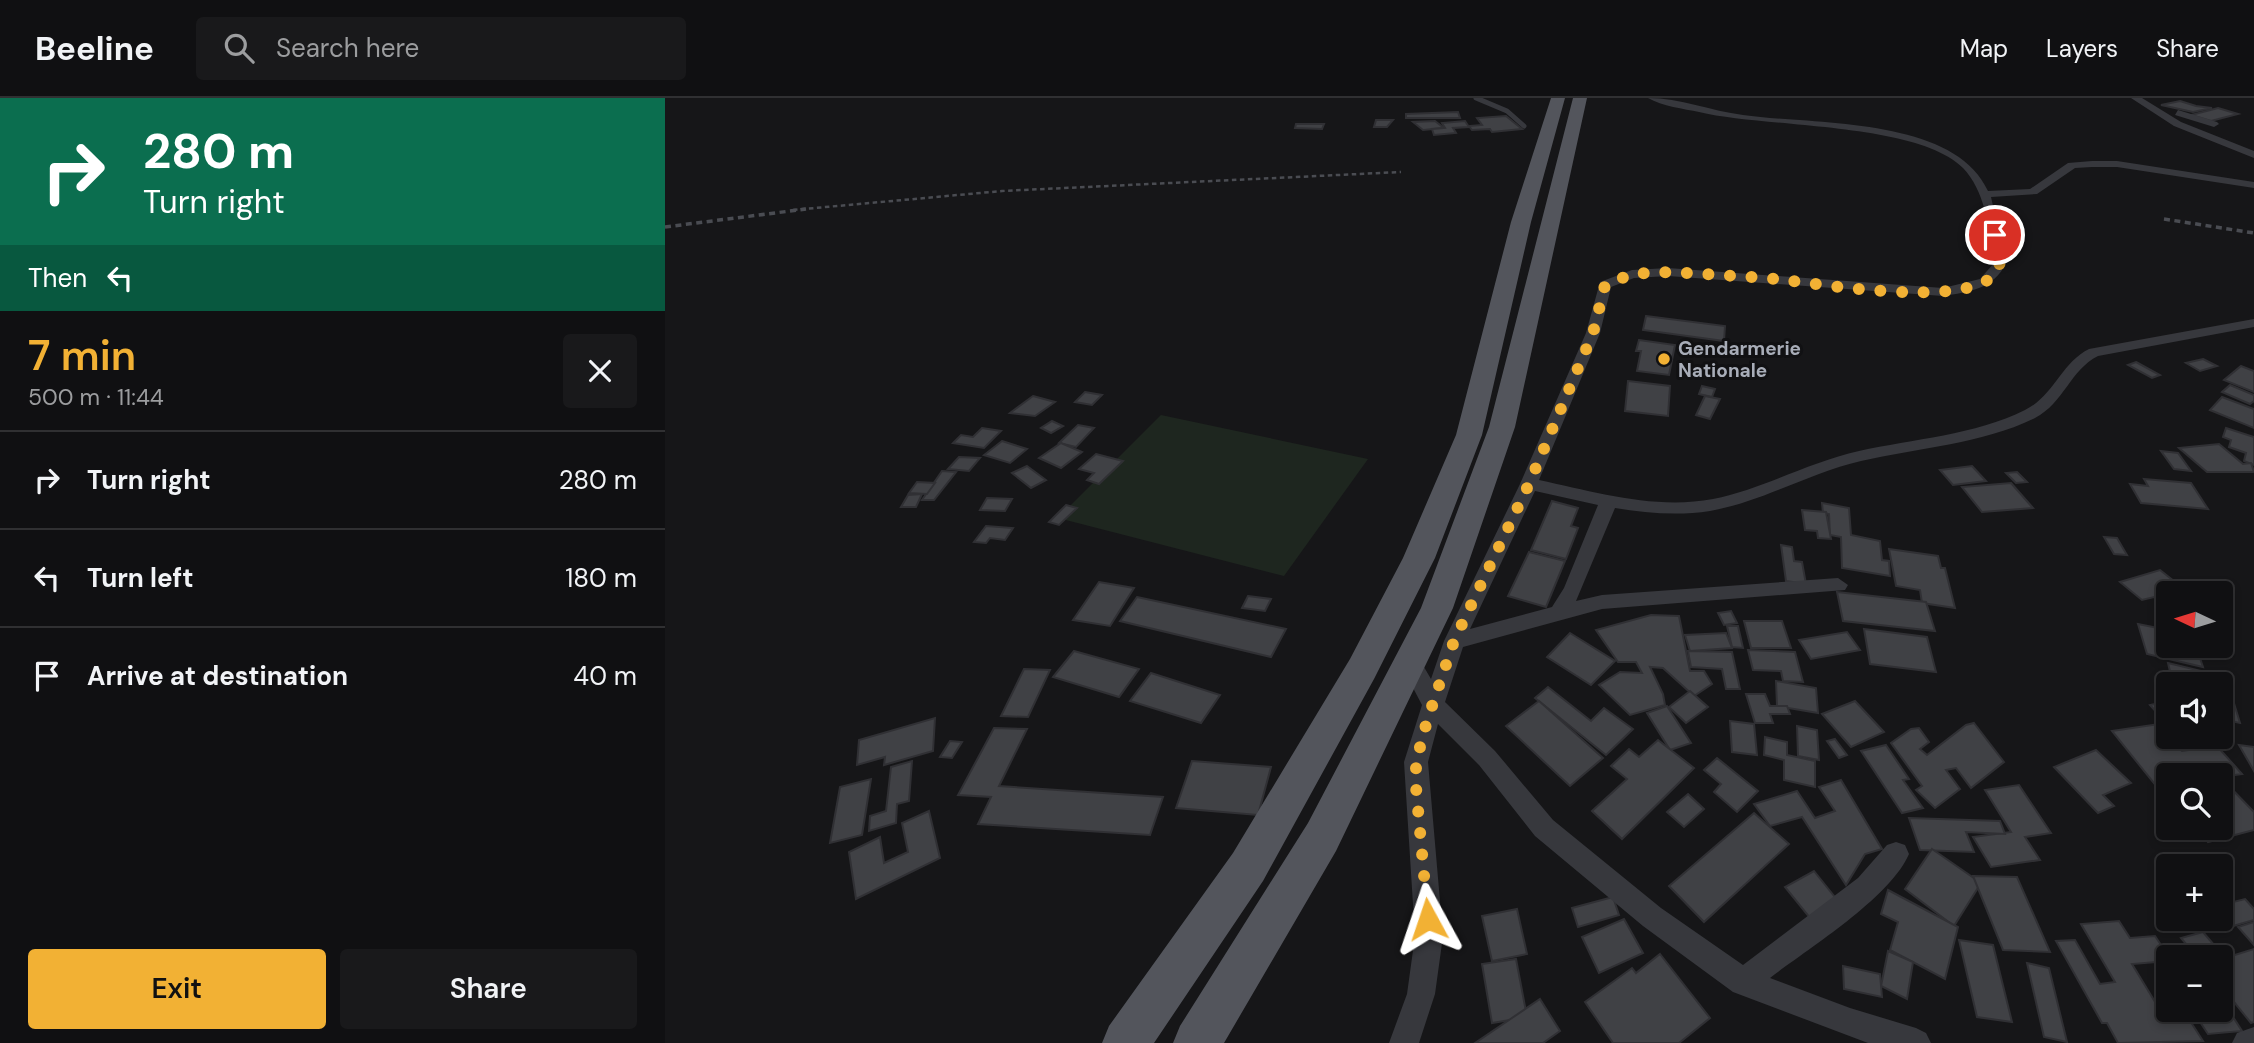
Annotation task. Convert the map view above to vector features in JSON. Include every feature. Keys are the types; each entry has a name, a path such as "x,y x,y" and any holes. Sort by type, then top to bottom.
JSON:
{"main road":[{"path":"1126,1043 1248,867 1379,638 1419,558 1469,435 1521,222 1558,98"},
{"path":"1197,1043 1328,825 1437,607 1502,427 1555,192 1580,98"},
{"path":"1379,638 1412,658"}],"street":[{"path":"1404,1043 1421,994 1429,936 1417,807 1416,762 1454,641 1529,484 1593,333 1605,285 1632,274 1668,272 1926,292 1973,286 1992,276 2000,263 1985,194 1965,164 1928,145 1888,136 1739,118 1653,98"},
{"path":"2136,98 2214,124"},
{"path":"2136,98 2151,111 2173,122 2254,155"},
{"path":"1985,194 2033,192 2072,165 2092,164 2117,164 2254,185"},
{"path":"1529,484 1609,500 1678,508 1717,505 1836,462 2002,424 2030,414 2058,395 2073,364 2085,355 2254,323"},
{"path":"1559,613 1573,589 1609,500"},
{"path":"1454,641 1602,602 1837,585"},
{"path":"1412,658 1434,706 1487,758 1544,828 1652,917 1743,982 1850,1023 1916,1043"},
{"path":"1743,982 1867,887 1896,854"},
{"path":"2247,1043 2254,1042"}],"lane":[{"path":"1476,98 1507,111 1524,126"}],"shaded area":[{"path":"1161,415 1368,459 1284,576 1058,518"}],"building":[{"path":"2180,101 2212,108 2193,112 2161,105"},
{"path":"2218,108 2238,114 2211,121 2191,115"},
{"path":"1458,112 1460,118 1406,118 1406,114"},
{"path":"1506,116 1522,129 1492,132 1490,129 1472,130 1469,126 1482,125 1477,118"},
{"path":"1376,120 1393,120 1387,127 1374,127"},
{"path":"1435,121 1444,128 1423,130 1413,122"},
{"path":"1465,121 1469,127 1453,128 1456,133 1434,135 1432,129 1445,128 1442,123"},
{"path":"1296,124 1324,124 1322,129 1295,128"},
{"path":"1646,316 1725,326 1724,341 1643,330"},
{"path":"1639,340 1675,345 1669,375 1637,371 1641,351 1636,351"},
{"path":"2203,359 2217,366 2200,371 2186,363"},
{"path":"2136,362 2160,375 2152,378 2128,365"},
{"path":"1709,365 1727,369 1723,378 1704,373"},
{"path":"2241,366 2254,371 2254,392 2224,380"},
{"path":"1628,381 1670,386 1668,416 1625,411"},
{"path":"2230,385 2254,395 2254,401 2250,404 2222,392"},
{"path":"1702,386 1715,389 1712,397 1699,394"},
{"path":"1085,392 1102,395 1092,405 1075,402"},
{"path":"1033,396 1055,402 1035,416 1010,413"},
{"path":"1705,396 1720,399 1710,419 1696,415"},
{"path":"2222,397 2254,409 2254,428 2210,410"},
{"path":"1052,421 1063,426 1051,433 1041,428"},
{"path":"1078,425 1094,428 1076,447 1059,443"},
{"path":"982,428 1001,431 984,448 953,443 961,435 973,437"},
{"path":"2226,428 2254,437 2254,465 2244,461 2246,453 2229,447 2231,440 2223,437"},
{"path":"1002,441 1027,449 1010,463 984,455"},
{"path":"1061,443 1082,452 1061,468 1039,458"},
{"path":"2219,444 2243,464 2251,463 2254,472 2207,472 2179,448"},
{"path":"2161,451 2178,453 2191,471 2174,469"},
{"path":"1096,454 1123,461 1099,484 1087,480 1094,473 1079,469"},
{"path":"959,457 980,458 969,471 948,469"},
{"path":"1027,466 1046,480 1031,488 1012,473"},
{"path":"1972,466 1986,481 1953,485 1940,470"},
{"path":"942,471 956,472 934,500 922,500"},
{"path":"2017,472 2027,482 2016,483 2006,473"},
{"path":"2144,479 2191,483 2208,509 2141,503 2130,484 2148,486"},
{"path":"917,482 935,483 927,494 909,493"},
{"path":"2011,483 2033,508 1982,512 1962,487"},
{"path":"922,494 916,507 901,507 908,495"},
{"path":"987,498 1012,499 1005,511 980,510"},
{"path":"1552,501 1578,508 1571,526 1578,528 1566,559 1531,550"},
{"path":"1822,503 1849,508 1851,535 1880,541 1882,560 1889,561 1890,576 1842,568 1841,537 1830,535 1829,514 1823,513"},
{"path":"1066,505 1077,508 1059,525 1049,522"},
{"path":"1802,510 1826,512 1831,539 1818,538 1817,531 1805,530"},
{"path":"986,526 1013,528 1005,540 990,538 986,543 974,542"},
{"path":"2104,537 2117,538 2127,555 2114,554"},
{"path":"1781,545 1792,547 1794,561 1802,562 1806,584 1786,581"},
{"path":"1889,549 1938,556 1941,568 1945,568 1955,608 1922,603 1920,590 1896,586"},
{"path":"1529,552 1565,561 1546,607 1508,596"},
{"path":"2160,570 2174,581 2156,581 2156,599 2142,600 2120,582"},
{"path":"1099,582 1134,588 1110,626 1073,620"},
{"path":"1837,592 1926,602 1935,631 1843,621"},
{"path":"1248,596 1271,599 1265,611 1242,608"},
{"path":"1137,597 1286,629 1271,657 1120,621"},
{"path":"1731,611 1737,623 1724,625 1718,613"},
{"path":"1651,615 1679,616 1690,671 1704,671 1712,684 1694,696 1663,668 1650,667 1663,694 1665,705 1630,715 1599,685 1620,672 1642,673 1636,662 1618,662 1596,630"},
{"path":"1744,621 1782,621 1791,648 1751,648"},
{"path":"2138,624 2156,628 2156,656 2147,654"},
{"path":"1727,626 1738,626 1743,648 1732,647"},
{"path":"1864,629 1927,637 1936,672 1870,664"},
{"path":"1847,632 1860,650 1811,659 1799,640"},
{"path":"1570,633 1615,661 1591,685 1547,657"},
{"path":"1726,633 1732,648 1690,651 1685,635"},
{"path":"1748,650 1795,652 1803,682 1783,681 1781,671 1753,670"},
{"path":"1074,651 1139,669 1119,697 1053,677"},
{"path":"1688,651 1732,652 1740,689 1726,689 1722,669 1691,667"},
{"path":"2164,658 2200,658 2203,667"},
{"path":"2168,663 2205,672 2170,672"},
{"path":"1024,669 1050,670 1028,717 1001,716"},
{"path":"1151,673 1220,695 1201,723 1130,701"},
{"path":"1776,681 1816,688 1818,713 1777,706"},
{"path":"1548,687 1591,721 1604,708 1633,729 1606,755 1535,698"},
{"path":"1690,691 1708,707 1686,723 1669,707"},
{"path":"1746,694 1765,694 1770,706 1787,706 1790,714 1770,714 1773,723 1755,723"},
{"path":"2233,700 2240,723 2233,722"},
{"path":"1539,701 1603,758 1570,786 1506,726"},
{"path":"1855,701 1884,732 1851,747 1822,714"},
{"path":"1667,706 1691,743 1670,750 1647,713"},
{"path":"935,718 933,751 884,765 885,757 857,765 859,740"},
{"path":"1730,721 1754,724 1757,755 1732,752"},
{"path":"1974,723 2004,762 1971,788 1956,768 1946,770 1960,789 1935,808 1916,790 1922,786 1891,743 1911,729 1919,728 1929,742 1920,749 1927,755 1966,725"},
{"path":"2156,724 2156,749 2220,749 2232,763 2156,763 2156,786 2112,731"},
{"path":"1797,726 1817,730 1819,760 1798,756"},
{"path":"994,728 1027,729 999,786 1163,797 1150,835 978,824 991,797 958,795"},
{"path":"1765,737 1787,742 1787,755 1815,761 1815,787 1784,780 1784,760 1764,755"},
{"path":"1835,739 1847,755 1839,758 1827,741"},
{"path":"1658,740 1694,768 1622,839 1592,811 1627,779 1611,766 1629,749 1639,757"},
{"path":"950,741 962,742 952,758 940,757"},
{"path":"1886,745 1909,779 1903,780 1923,808 1902,813 1861,751"},
{"path":"2239,745 2254,747 2254,771"},
{"path":"2096,750 2131,783 2103,795 2114,806 2098,813 2054,767"},
{"path":"1717,758 1758,791 1737,812 1714,792 1721,784 1704,770"},
{"path":"912,761 909,801 897,804 896,823 869,831 870,816 886,811 891,767"},
{"path":"1192,761 1271,767 1258,815 1176,808"},
{"path":"2233,764 2242,774 2233,775"},
{"path":"871,779 862,835 830,843 840,787"},
{"path":"1841,780 1882,849 1865,854 1846,885 1802,817 1770,826 1754,804 1797,791 1815,818 1835,811 1819,787"},
{"path":"2019,785 2051,833 2025,837 2040,860 1991,867 1973,837 2011,832 1985,790"},
{"path":"2233,790 2254,812 2254,830 2233,835"},
{"path":"1688,794 1704,809 1684,827 1667,812"},
{"path":"929,811 940,858 856,899 849,852 880,837 884,863 908,852 902,823"},
{"path":"1754,813 1789,844 1704,922 1669,886"},
{"path":"1909,818 2000,821 2005,834 1966,832 1974,852 1920,850"},
{"path":"1932,849 1981,883 1954,926 1905,889"},
{"path":"1814,871 1838,901 1810,918 1785,887"},
{"path":"1973,876 2017,877 2050,952 2003,950"},
{"path":"1888,890 1958,927 1945,979 1890,950 1898,922 1881,914"},
{"path":"1613,897 1619,915 1578,927 1572,908"},
{"path":"2245,899 2254,909 2254,920 2233,926 2233,902"},
{"path":"1517,909 1527,954 1492,961 1482,916"},
{"path":"1624,919 1643,953 1599,973 1582,937"},
{"path":"2119,921 2130,938 2155,936 2161,945 2156,945 2156,962 2132,964 2156,1003 2156,1022 2191,1022 2203,1041 2118,1043 2107,1023 2102,1023 2056,941 2075,940 2100,984 2115,982 2081,924"},
{"path":"2254,922 2254,945 2238,927"},
{"path":"2203,932 2214,945 2187,945 2181,938"},
{"path":"1959,940 1993,945 2012,1022 1977,1017"},
{"path":"2254,949 2254,1022 2251,1023 2233,1001 2233,956"},
{"path":"1888,951 1913,962 1907,999 1881,986"},
{"path":"1660,954 1710,1018 1679,1043 1613,1043 1585,1002 1632,968 1636,973"},
{"path":"1516,959 1527,1017 1492,1023 1482,964"},
{"path":"2027,963 2049,968 2067,1042 2044,1037"},
{"path":"1843,966 1880,974 1882,997 1844,989"},
{"path":"1540,999 1560,1031 1543,1043 1475,1043"},
{"path":"2233,1017 2242,1031 2208,1034 2200,1022 2233,1022"}],"railway":[{"path":"793,210 1002,191 1401,172"},
{"path":"665,227 806,209"},
{"path":"2164,219 2254,233"}],"place":[{"name":"Gendarmerie Nationale","path":"1664,359"}],"route":[{"path":"1428,919 1416,787 1416,762 1427,721 1454,641 1529,484 1593,333 1605,285 1632,274 1668,272 1731,275 1890,290 1959,290 1984,282 1998,270 2000,256 1995,235"}]}
